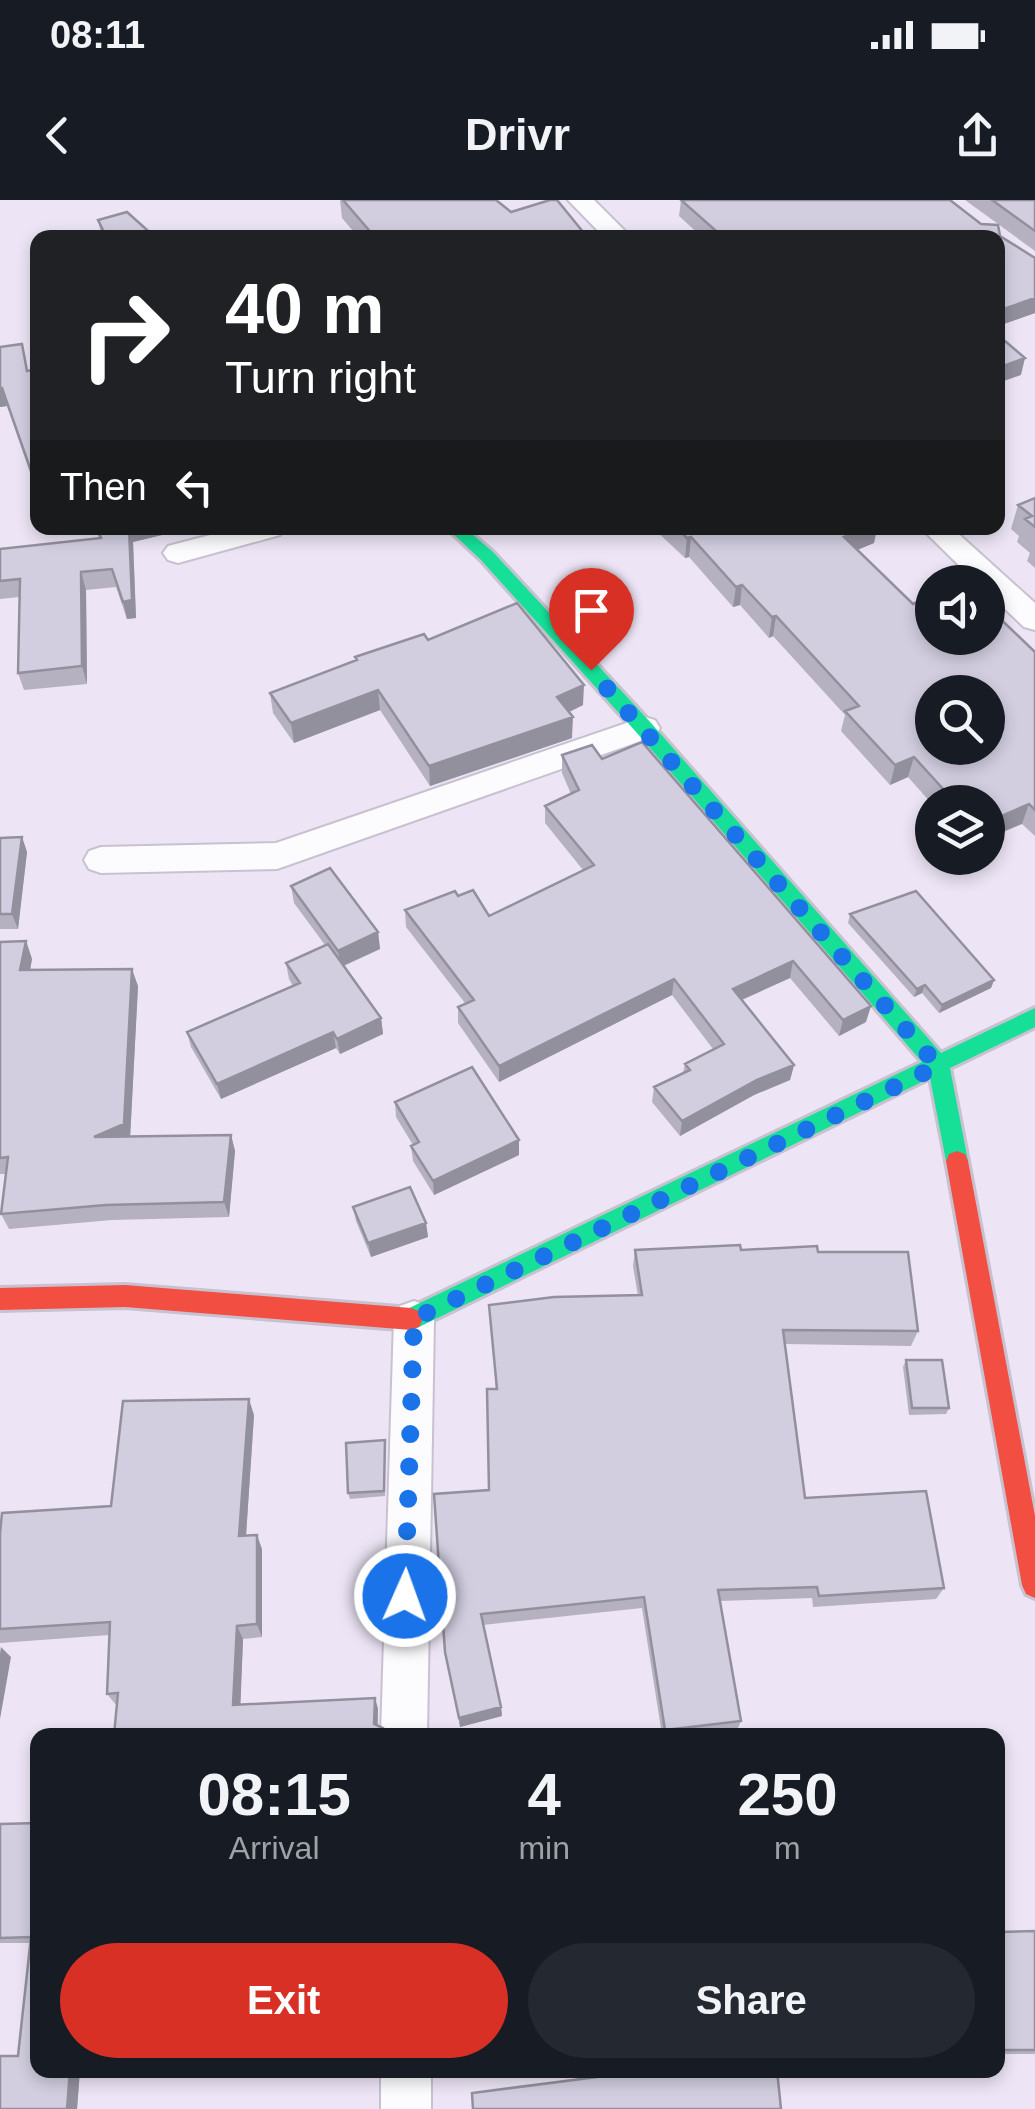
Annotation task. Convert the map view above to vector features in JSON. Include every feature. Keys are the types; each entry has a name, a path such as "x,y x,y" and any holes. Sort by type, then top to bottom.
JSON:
{"street":[{"path":"580,200 612,230"},
{"path":"178,554 245,535"},
{"path":"463,535 644,728 938,1066 1035,1585"},
{"path":"943,535 1035,620"},
{"path":"101,860 277,856 644,728"},
{"path":"0,1300 126,1296 414,1319 1035,1017"},
{"path":"404,1728 414,1319"},
{"path":"406,2078 406,2109"}],"building":[{"path":"343,200 496,200 511,212 557,200 581,230 369,230"},
{"path":"681,200 950,200 981,224 998,225 999,230 715,230"},
{"path":"992,200 1035,200 1035,231"},
{"path":"127,212 147,230 103,230 98,220"},
{"path":"1005,239 1035,258 1035,298 1005,309"},
{"path":"1005,341 1025,358 1005,365"},
{"path":"22,344 27,371 30,370 30,468 0,388 0,347"},
{"path":"1035,498 1035,527 1025,519 1032,516 1018,505"},
{"path":"100,535 129,535 132,600 123,602 112,569 81,572 82,666 18,673 20,579 0,581 0,549 101,538"},
{"path":"684,535 849,535 844,537 915,603 915,655 1005,655 1005,623 1035,652 1035,810 1029,804 1005,815 1005,785 940,785 921,765 1005,765 1005,675 915,675 915,758 895,765 845,711 859,706 776,616 772,617 742,585 736,587 691,537"},
{"path":"517,603 584,685 557,697 573,717 429,766 378,690 291,723 270,693 357,660 355,657 424,634 428,640"},
{"path":"642,742 871,1006 843,1020 793,961 733,989 794,1065 757,1080 682,1121 654,1087 690,1070 685,1064 724,1044 674,979 499,1066 458,1007 474,1000 405,910 455,891 458,896 473,890 489,916 594,865 545,806 579,790 562,755 592,745 602,759"},
{"path":"22,837 12,914 0,914 0,838"},
{"path":"330,868 378,932 338,951 291,886"},
{"path":"916,891 994,980 942,1005 925,985 917,989 850,914"},
{"path":"26,941 20,970 132,969 124,1124 94,1137 231,1135 224,1202 106,1205 1,1214 8,1157 0,1158 0,942"},
{"path":"328,944 381,1018 337,1039 333,1032 217,1084 187,1032 300,983 286,963"},
{"path":"472,1067 519,1140 433,1181 411,1146 419,1142 395,1102"},
{"path":"410,1187 426,1223 368,1243 353,1207"},
{"path":"740,1245 741,1250 817,1246 818,1252 908,1252 918,1331 783,1330 805,1498 926,1491 944,1588 819,1596 817,1587 718,1590 741,1721 682,1728 665,1728 644,1597 481,1614 501,1707 459,1718 445,1652 434,1494 489,1490 487,1389 497,1389 489,1305 554,1297 642,1295 635,1250"},
{"path":"906,1360 942,1360 949,1408 912,1408"},
{"path":"249,1399 239,1536 257,1535 257,1624 237,1626 233,1705 375,1698 374,1724 383,1728 115,1728 118,1693 107,1694 110,1622 0,1629 2,1513 111,1506 123,1401"},
{"path":"385,1440 384,1491 348,1493 346,1443"},
{"path":"30,1823 30,1937 0,1938 0,1824"},
{"path":"1035,1931 1035,2050 1005,2050 1005,1932"},
{"path":"30,1946 30,2078 69,2078 67,2109 0,2109 0,2056 18,2056"},
{"path":"589,2078 778,2078 781,2109 473,2109 472,2093"}],"traffic: fast":[{"path":"463,535 487,556 644,728 939,1066 957,1161"},
{"path":"411,1319 1035,1017"}],"traffic: jam":[{"path":"957,1161 1035,1585"},
{"path":"0,1299 125,1296 411,1319"}],"route":[{"path":"405,1596 414,1319 938,1066 591,670"}]}
